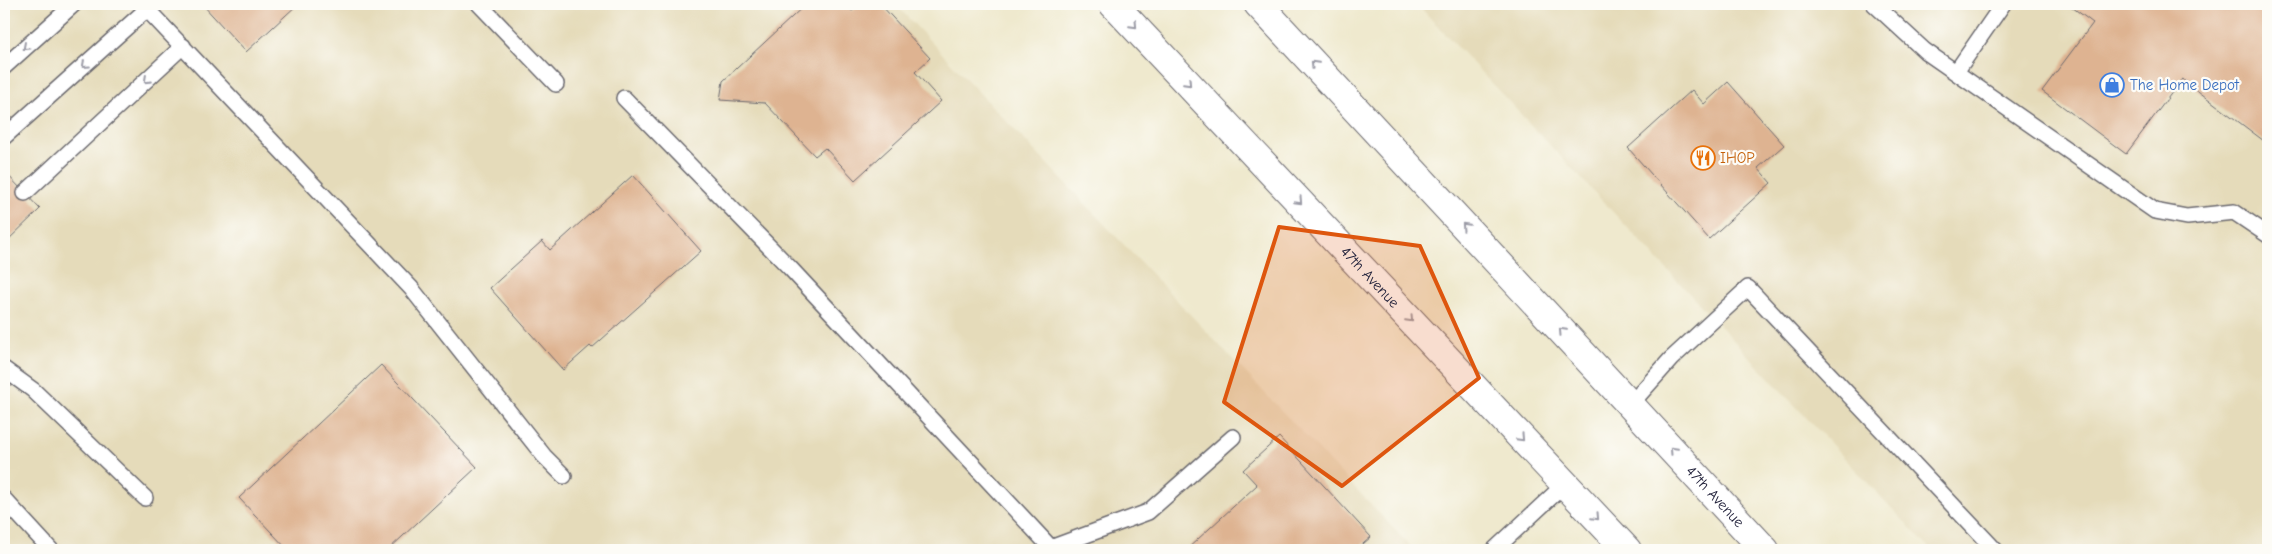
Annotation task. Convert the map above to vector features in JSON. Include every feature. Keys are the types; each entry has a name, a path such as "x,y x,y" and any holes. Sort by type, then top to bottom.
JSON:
{"main road":[{"name":"47th Avenue","path":"1113,4 1627,550"},
{"name":"47th Avenue","path":"1258,4 1765,550"}],"lane":[{"path":"4,67 74,4"},
{"path":"479,4 556,84"},
{"path":"1874,4 1925,51 2155,211 2187,217 2234,212 2268,235"},
{"path":"1956,72 2003,4"},
{"path":"4,137 145,7 410,288 544,456 564,476"},
{"path":"25,193 183,46"},
{"path":"624,98 790,268 1049,549 1148,512 1233,437"},
{"path":"1630,404 1671,359 1748,288 1995,550"},
{"path":"4,369 34,390 145,498"},
{"path":"1494,550 1565,484"},
{"path":"4,499 51,550"}],"highlighted area":[{"path":"1279,227 1420,246 1479,378 1342,486 1224,402"}],"shaded area":[{"path":"4,4 895,4 1414,550 4,550"},
{"path":"1417,4 2268,4 2268,550 1931,550"}],"building":[{"path":"202,4 298,4 246,52"},
{"path":"806,4 845,4 852,11 860,4 880,4 930,58 915,72 941,101 855,180 825,148 815,156 765,103 720,100 723,81"},
{"name":"The Home Depot","path":"2068,4 2268,4 2268,144 2182,79 2126,154 2042,91 2093,23"},
{"name":"IHOP","path":"1728,82 1784,145 1758,168 1771,183 1709,239 1628,148 1692,90 1704,104"},
{"path":"4,171 40,209 4,244"},
{"path":"633,175 701,251 592,348 590,346 563,370 490,288 542,241 550,250"},
{"path":"381,365 477,467 388,550 288,550 239,498"},
{"path":"1279,437 1371,537 1356,550 1186,550 1257,485 1243,470"}],"place":[{"name":"The Home Depot","path":"2112,85"},
{"name":"IHOP","path":"1703,158"}]}
